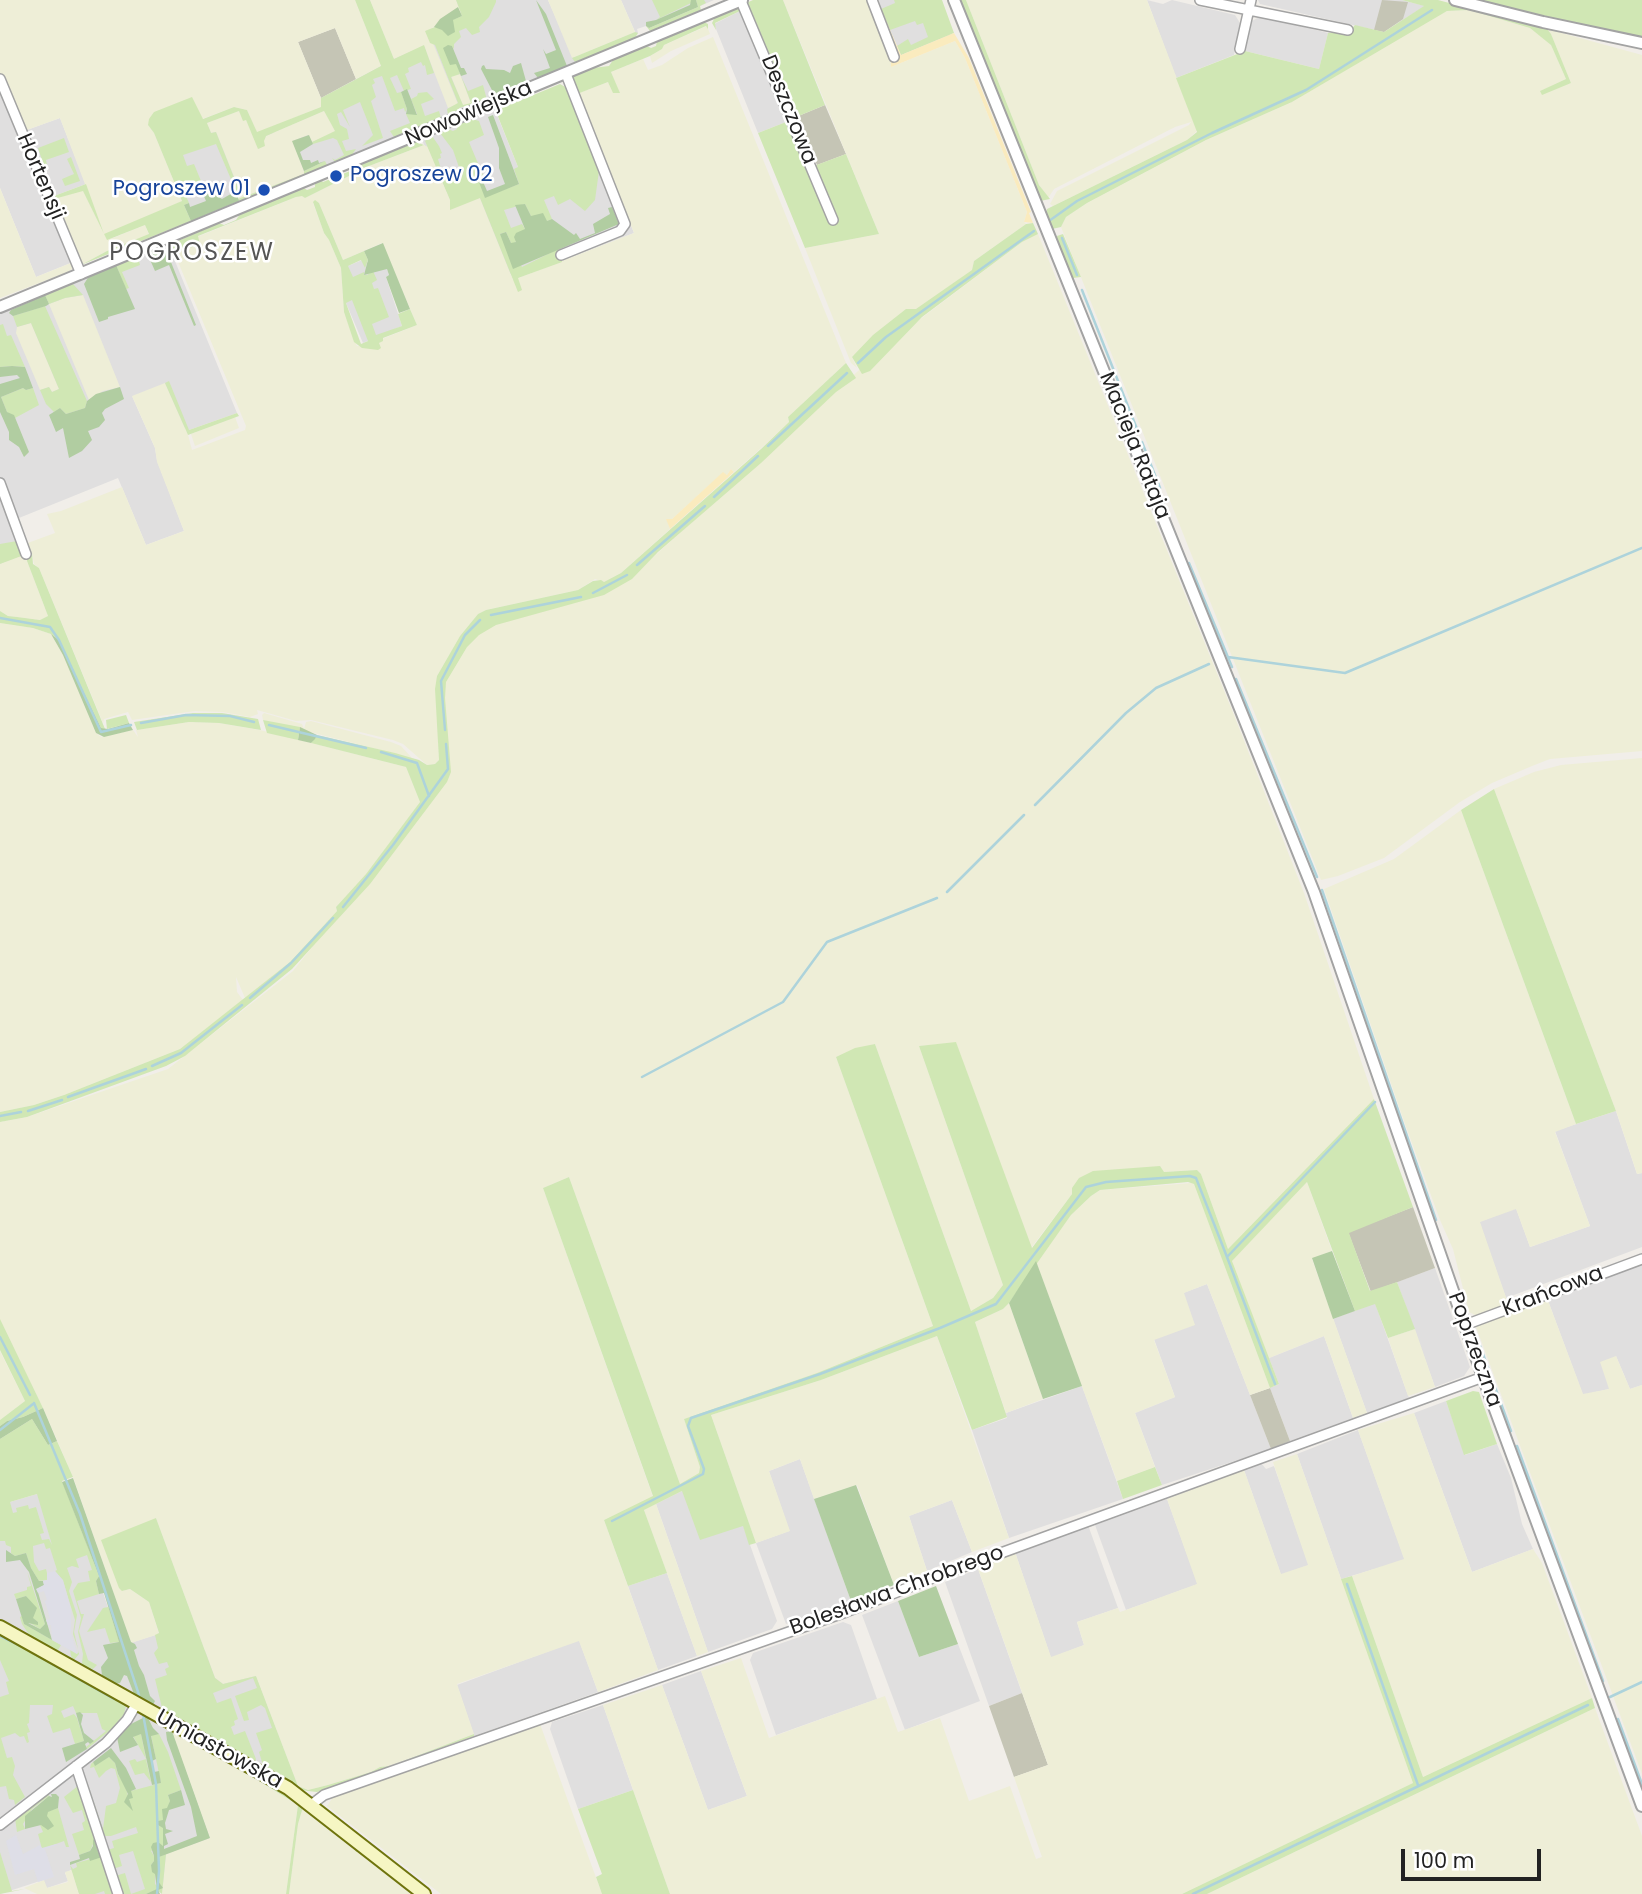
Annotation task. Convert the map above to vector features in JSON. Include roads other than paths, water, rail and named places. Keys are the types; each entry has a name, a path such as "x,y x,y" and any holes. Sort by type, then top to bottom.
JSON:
{"main road":[{"name":"Umiastowska","path":"0,1628 288,1788 424,1894"}],"street":[{"name":"Nowowiejska","path":"0,307 742,0"},
{"name":"Deszczowa","path":"742,0 833,220"},
{"path":"872,0 894,57"},
{"name":"Macieja Rataja","path":"954,0 1314,892"},
{"path":"1200,0 1250,5 1348,30"},
{"path":"1455,0 1642,43"},
{"path":"1240,49 1250,5"},
{"path":"561,255 621,231 625,224 566,74"},
{"name":"Hortensji","path":"0,79 81,274"},
{"path":"0,483 26,554"},
{"name":"Poprzeczna","path":"1314,892 1483,1377 1642,1806"},
{"name":"Krańcowa","path":"1465,1325 1642,1259"},
{"name":"Bolesława Chrobrego","path":"311,1805 324,1795 846,1612 1483,1377"},
{"path":"0,1825 116,1733 137,1703"},
{"path":"76,1766 118,1894"}],"waterway":[{"path":"1049,221 1077,201 1212,133 1306,90 1432,10"},
{"path":"858,363 886,337 1034,231"},
{"path":"1062,238 1077,275"},
{"path":"1082,290 1137,429"},
{"path":"768,446 847,373"},
{"path":"1142,442 1160,488"},
{"path":"714,497 758,456"},
{"path":"637,565 705,506"},
{"path":"1228,657 1345,673 1642,548"},
{"path":"1189,563 1232,667"},
{"path":"593,593 627,575"},
{"path":"491,615 581,597"},
{"path":"0,618 50,627 59,640 101,732 131,725"},
{"path":"445,730 441,681 465,635 480,620"},
{"path":"1035,805 1126,713 1156,688 1209,664"},
{"path":"1236,679 1317,877"},
{"path":"141,723 186,715 230,716 254,722"},
{"path":"269,725 366,748"},
{"path":"343,907 393,845 448,769 446,744"},
{"path":"381,752 417,763 429,796"},
{"path":"947,892 1024,815"},
{"path":"1322,890 1436,1220"},
{"path":"642,1077 783,1002 827,942 937,898"},
{"path":"250,998 291,963 333,918"},
{"path":"152,1066 181,1053 242,1005"},
{"path":"68,1097 146,1069"},
{"path":"28,1111 62,1100"},
{"path":"612,1521 703,1474 704,1469 688,1426 691,1418 820,1374 996,1304 1086,1187 1106,1182 1190,1176 1196,1178 1227,1257 1375,1102"},
{"path":"0,1116 21,1112"},
{"path":"1227,1257 1275,1384"},
{"path":"1476,1335 1511,1431"},
{"path":"0,1337 30,1395"},
{"path":"34,1403 80,1514 139,1695"},
{"path":"0,1430 33,1404"},
{"path":"1517,1446 1603,1681"},
{"path":"1347,1584 1418,1785"},
{"path":"0,1636 19,1645"},
{"path":"33,1653 114,1699"},
{"path":"1610,1697 1642,1682"},
{"path":"1193,1894 1588,1705"},
{"path":"143,1714 156,1784 159,1871 157,1894"},
{"path":"1618,1719 1642,1784"}],"place":[{"name":"Pogroszew 02","path":"336,176"},
{"name":"Pogroszew 01","path":"264,190"}],"district":[{"name":"POGROSZEW","path":"192,254"}]}
